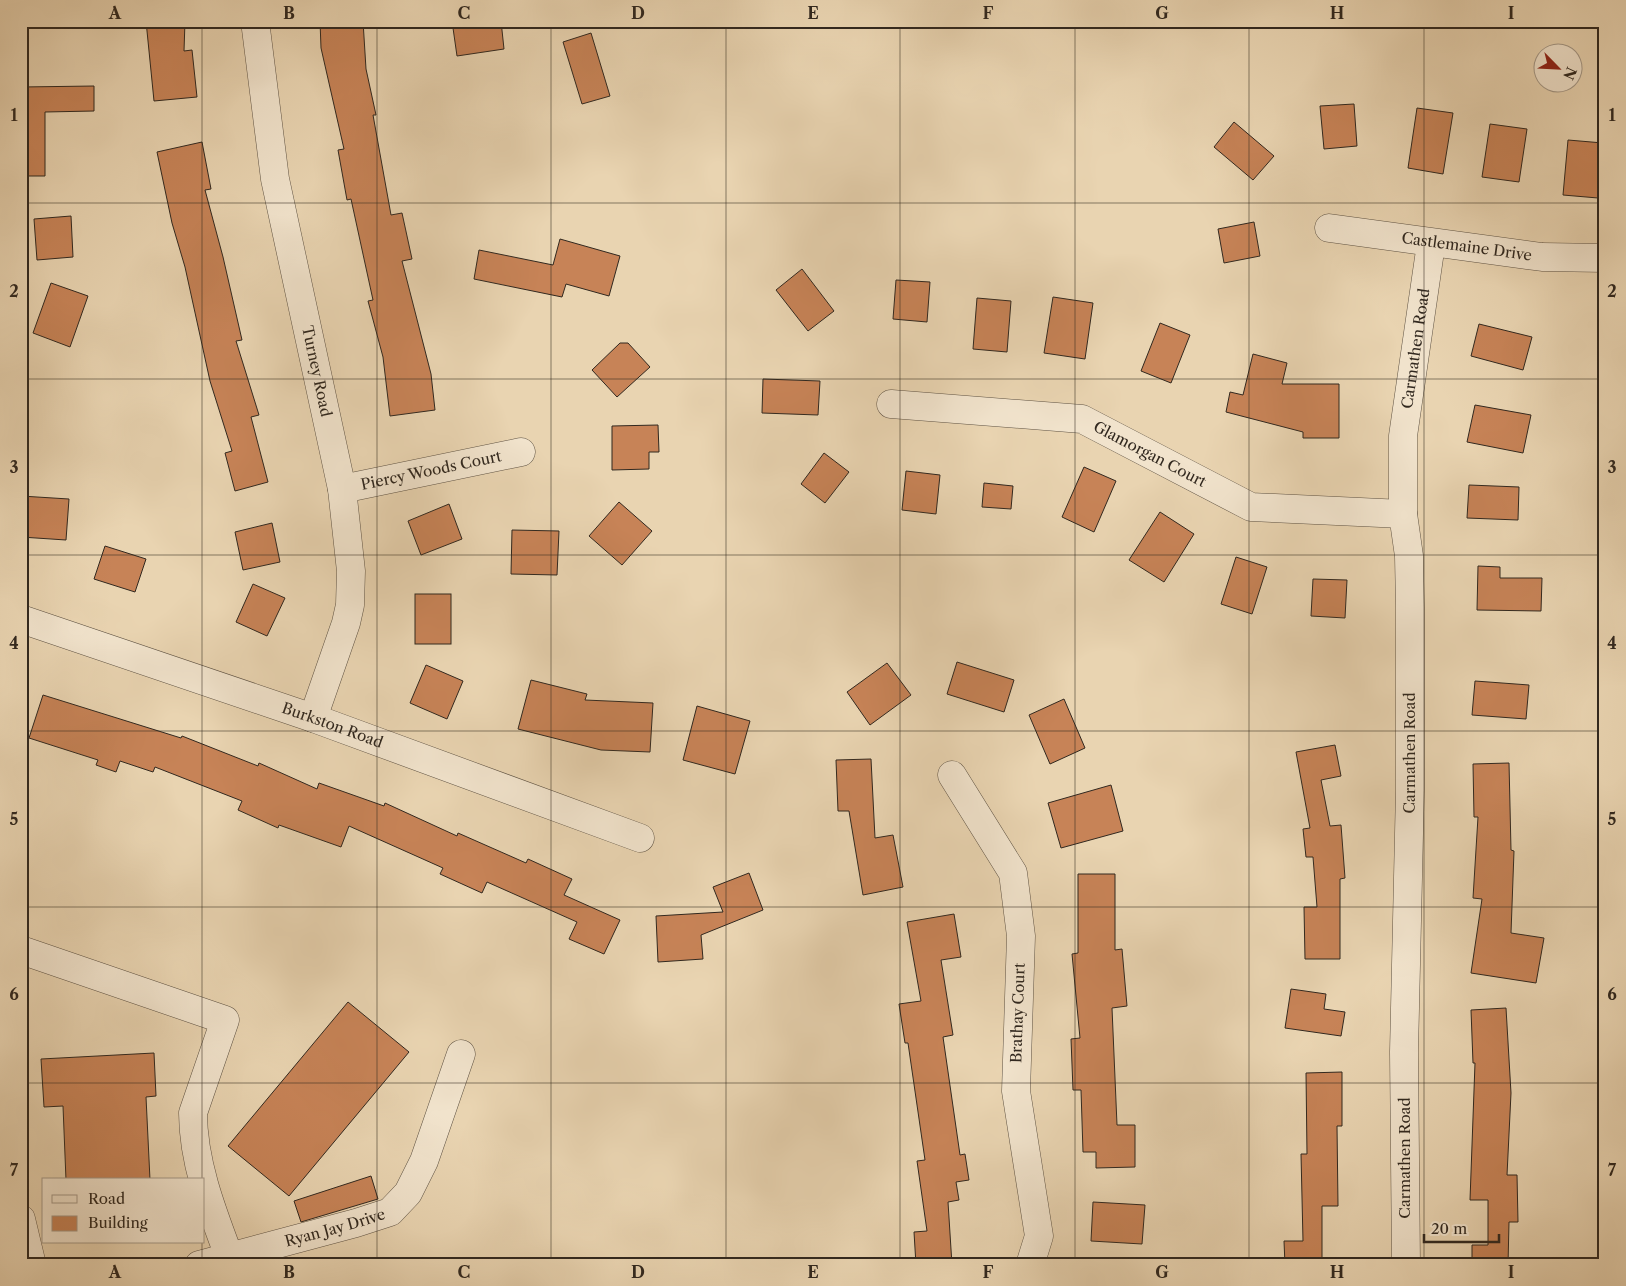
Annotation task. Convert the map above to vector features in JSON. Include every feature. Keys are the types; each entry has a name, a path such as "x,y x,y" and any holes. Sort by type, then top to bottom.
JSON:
{"street":[{"name":"Turney Road","path":"255,21 275,179 342,489 351,571 350,605 335,658 313,718"},
{"name":"Castlemaine Drive","path":"1329,228 1431,244 1542,257 1605,258"},
{"name":"Carmathen Road","path":"1406,1265 1404,1052 1410,790 1410,607 1409,556 1403,514 1403,436 1431,244"},
{"name":"Glamorgan Court","path":"891,404 1082,419 1251,506 1403,514"},
{"name":"Piercy Woods Court","path":"342,489 521,452"},
{"name":"Burkston Road","path":"21,618 313,718 640,838"},
{"name":"Brathay Court","path":"952,775 1012,873 1021,936 1016,1091 1039,1236 1030,1265"},
{"path":"21,950 225,1020 193,1113 193,1129 204,1178"},
{"name":"Ryan Jay Drive","path":"199,1265 356,1224 390,1212 408,1193 424,1161 461,1054"},
{"path":"205,1185 208,1199 229,1256"},
{"path":"22,1228 32,1265"}],"building":[{"path":"146,21 185,21 184,51 192,50 197,97 154,101"},
{"path":"320,21 363,21 366,69 376,115 373,115 391,215 402,213 412,259 402,261 431,374 435,410 390,416 383,357 368,301 373,300 351,199 347,200 338,150 344,149 321,48"},
{"path":"452,21 501,21 504,49 457,56"},
{"path":"591,33 610,96 582,104 563,42"},
{"path":"94,86 94,111 45,112 45,176 21,176 21,87"},
{"path":"1354,104 1357,146 1324,149 1320,106"},
{"path":"1417,108 1453,113 1443,174 1408,168"},
{"path":"1234,122 1274,156 1253,180 1214,147"},
{"path":"1490,124 1527,129 1519,182 1482,177"},
{"path":"1568,140 1603,143 1598,198 1563,195"},
{"path":"202,142 211,189 205,190 242,340 236,341 259,415 251,417 268,482 235,491 225,453 232,451 210,381 157,152"},
{"path":"71,216 73,257 37,260 34,219"},
{"path":"1254,222 1260,256 1224,263 1218,229"},
{"path":"560,239 620,256 609,296 566,284 562,297 474,279 479,250 553,265"},
{"path":"802,269 834,311 808,331 776,290"},
{"path":"896,280 930,282 927,322 893,319"},
{"path":"51,283 88,296 70,347 33,333"},
{"path":"1053,297 1093,303 1085,359 1044,353"},
{"path":"977,298 1011,301 1007,352 973,349"},
{"path":"1160,323 1190,335 1171,383 1141,371"},
{"path":"1479,324 1532,337 1523,370 1471,356"},
{"path":"620,343 628,343 650,367 617,397 592,370"},
{"path":"1253,354 1287,363 1282,384 1339,384 1339,438 1303,438 1303,432 1226,412 1230,392 1243,395"},
{"path":"763,379 820,381 818,415 762,413"},
{"path":"1475,405 1531,415 1523,453 1467,442"},
{"path":"658,425 659,452 649,452 649,469 612,470 612,426"},
{"path":"824,453 849,472 825,503 801,484"},
{"path":"1084,467 1116,481 1094,532 1062,517"},
{"path":"906,471 940,475 936,514 902,510"},
{"path":"984,483 1013,486 1011,509 982,507"},
{"path":"1469,485 1519,487 1518,520 1467,518"},
{"path":"21,496 69,499 66,540 21,537"},
{"path":"619,502 652,531 622,565 589,536"},
{"path":"449,504 462,539 421,555 408,521"},
{"path":"1160,512 1194,534 1164,582 1129,560"},
{"path":"272,523 280,562 243,570 235,532"},
{"path":"512,530 559,531 557,575 511,574"},
{"path":"105,546 146,559 135,592 94,579"},
{"path":"1236,557 1267,567 1252,614 1221,604"},
{"path":"1478,566 1500,567 1500,578 1542,578 1541,611 1477,610"},
{"path":"1313,579 1347,580 1345,618 1311,616"},
{"path":"253,584 285,598 267,636 236,622"},
{"path":"415,594 451,594 451,644 415,644"},
{"path":"957,662 1014,680 1004,712 947,694"},
{"path":"887,663 911,695 870,725 847,692"},
{"path":"426,665 463,681 447,719 410,703"},
{"path":"531,680 587,694 585,700 653,703 650,752 601,750 518,729"},
{"path":"1475,681 1529,685 1526,719 1472,715"},
{"path":"43,695 181,738 182,736 258,766 259,763 317,789 319,783 384,806 385,803 457,836 458,833 526,863 528,859 572,879 564,895 620,920 604,954 569,939 577,922 487,882 482,893 440,874 443,868 349,826 341,847 279,825 278,828 238,810 242,801 155,767 153,772 120,761 116,772 96,765 98,760 29,738"},
{"path":"1064,699 1085,748 1050,764 1029,715"},
{"path":"697,706 750,721 735,774 683,760"},
{"path":"1335,745 1341,776 1321,780 1330,826 1341,825 1345,878 1340,879 1340,959 1305,959 1304,907 1317,907 1313,857 1306,857 1303,829 1310,828 1296,752"},
{"path":"871,759 875,838 893,835 903,887 863,895 849,811 838,811 836,760"},
{"path":"1509,763 1511,850 1514,851 1511,933 1544,938 1536,983 1471,973 1482,899 1473,898 1478,817 1474,817 1473,764"},
{"path":"1111,785 1123,831 1061,848 1048,803"},
{"path":"749,873 763,910 701,935 703,959 658,962 656,916 723,912 713,887"},
{"path":"1078,874 1115,874 1115,950 1122,949 1127,1006 1112,1008 1117,1125 1135,1125 1135,1167 1096,1168 1096,1152 1083,1152 1081,1090 1073,1090 1071,1039 1080,1038 1072,954 1078,953"},
{"path":"954,914 961,957 941,960 953,1035 943,1037 960,1155 965,1154 969,1180 956,1182 959,1200 948,1202 952,1265 916,1265 914,1232 927,1231 917,1161 925,1160 908,1043 905,1043 899,1004 921,1001 907,922"},
{"path":"1291,989 1326,994 1324,1009 1345,1012 1341,1036 1285,1028"},
{"path":"348,1002 409,1052 289,1196 228,1146"},
{"path":"1506,1008 1511,1093 1507,1175 1517,1175 1518,1222 1509,1222 1508,1265 1472,1265 1472,1245 1488,1245 1488,1200 1470,1200 1475,1063 1473,1063 1471,1010"},
{"path":"154,1053 156,1096 146,1097 150,1178 66,1178 63,1106 44,1107 41,1059"},
{"path":"1342,1072 1342,1126 1337,1126 1338,1206 1322,1206 1322,1265 1285,1265 1284,1241 1303,1241 1301,1154 1307,1154 1306,1073"},
{"path":"371,1176 378,1199 301,1222 294,1201"},
{"path":"1093,1202 1145,1205 1142,1244 1091,1241"}]}
